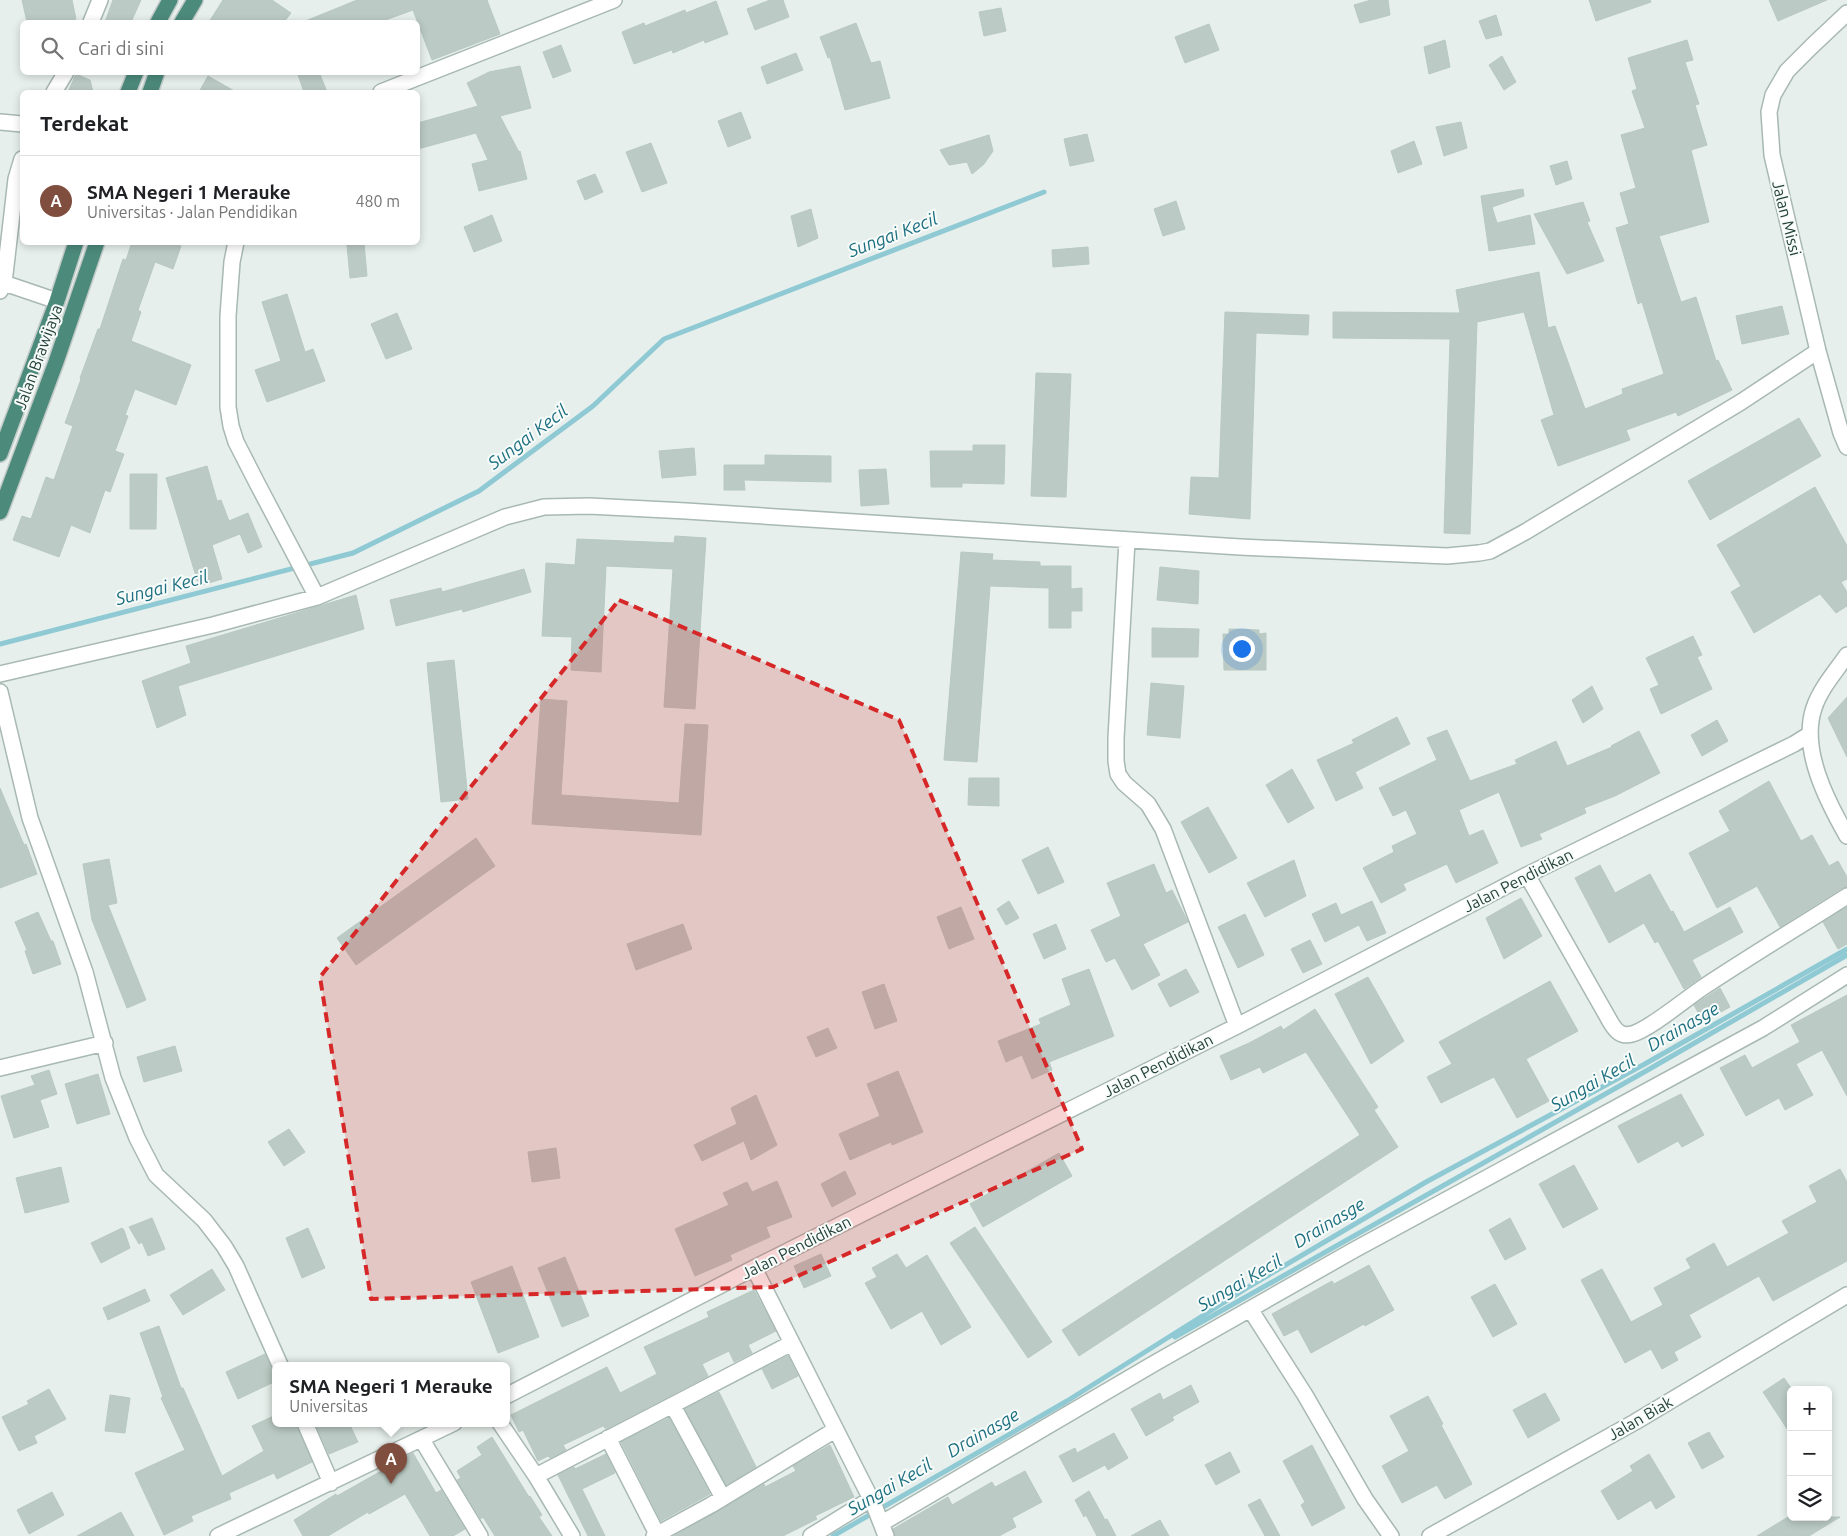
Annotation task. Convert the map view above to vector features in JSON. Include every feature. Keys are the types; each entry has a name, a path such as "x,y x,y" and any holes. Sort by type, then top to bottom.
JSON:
{"highway":[{"path":"159,20 170,0"},
{"path":"183,20 195,0"},
{"path":"129,90 135,75"},
{"path":"151,90 156,75"},
{"name":"Jalan Brawijaya","path":"0,454 57,301 75,245"},
{"name":"Jalan Brawijaya","path":"0,512 56,362 96,245"}],"street":[{"path":"92,20 100,0"},
{"path":"386,90 614,0"},
{"name":"Jalan Missi","path":"1847,13 1787,71 1773,95 1769,112 1772,154 1818,351 1841,433 1847,447"},
{"path":"55,90 64,75"},
{"path":"0,122 20,124"},
{"path":"20,166 16,179 2,287 57,301"},
{"path":"235,245 232,262 228,316 228,407 231,426 236,442 317,597"},
{"path":"0,674 213,624 317,597 505,518 544,507 589,506 686,511 1127,540 1380,554 1447,556 1479,553 1490,550 1525,532 1741,402 1818,351"},
{"path":"1127,540 1116,738 1118,774 1124,783 1148,804 1163,829 1237,1026"},
{"path":"1847,655 1814,706 1810,734 1821,781 1832,810 1847,836"},
{"path":"0,692 30,818 85,972 114,1078 137,1138 156,1175 204,1220 224,1246 236,1266 279,1362"},
{"name":"Jalan Pendidikan","path":"510,1394 754,1268 1237,1026 1527,875 1794,744 1810,734"},
{"path":"1527,875 1610,1023 1619,1033 1625,1035 1635,1034 1646,1028 1704,986 1847,896"},
{"path":"811,1536 878,1516 1354,1250 1763,1028 1847,975"},
{"path":"0,1068 105,1043"},
{"path":"754,1268 878,1516"},
{"name":"Jalan Biak","path":"1430,1536 1635,1422 1847,1295"},
{"path":"1250,1309 1305,1395 1365,1499 1391,1536"},
{"path":"536,1476 792,1343"},
{"path":"673,1406 722,1498"},
{"path":"307,1427 330,1483"},
{"path":"218,1536 446,1427"},
{"path":"503,1427 536,1476 572,1536"},
{"path":"608,1438 655,1535 722,1498 835,1430"},
{"path":"422,1440 480,1536"}],"highlighted area":[{"path":"619,600 899,720 1082,1149 773,1287 371,1299 320,977"}],"building":[{"path":"22,0 72,0 76,19 27,20"},
{"path":"113,0 141,0 132,20 106,20"},
{"path":"223,0 272,0 291,13 286,20 210,20"},
{"path":"357,0 487,0 500,34 432,60 420,28 420,20 417,20 413,10 386,20 308,20"},
{"path":"770,0 783,0 789,17 755,30 747,9"},
{"path":"1371,0 1388,0 1390,15 1360,23 1354,5"},
{"path":"1589,0 1650,0 1651,2 1596,21"},
{"path":"1769,0 1827,0 1778,21"},
{"path":"716,1 728,34 705,43 704,40 673,53 672,50 634,64 622,32 644,23 645,26 685,10 686,13"},
{"path":"1001,8 1006,31 984,36 979,12"},
{"path":"1496,15 1502,35 1486,39 1479,21"},
{"path":"856,23 871,63 880,61 890,98 845,110 830,57 828,58 820,37"},
{"path":"1209,24 1219,50 1185,63 1175,37"},
{"path":"1445,40 1450,67 1429,74 1424,47"},
{"path":"1687,40 1693,60 1685,62 1699,104 1695,105 1707,145 1691,150 1709,222 1659,236 1681,302 1696,297 1716,361 1718,360 1732,390 1678,416 1676,412 1626,430 1630,440 1558,466 1541,420 1554,415 1524,312 1477,322 1470,534 1444,533 1450,339 1333,338 1333,312 1460,313 1456,290 1539,272 1548,328 1555,326 1585,409 1623,394 1622,389 1664,374 1642,302 1638,304 1616,228 1629,224 1620,193 1636,188 1621,135 1645,128 1632,91 1637,89 1628,58"},
{"path":"561,45 571,71 553,78 543,52"},
{"path":"796,53 803,70 767,84 761,67"},
{"path":"1502,56 1516,82 1504,90 1489,65"},
{"path":"520,66 531,108 500,116 520,151 527,179 479,191 472,164 488,160 476,133 420,148 420,122 478,106 467,83 489,72"},
{"path":"76,75 78,75 90,80 92,90 69,90"},
{"path":"298,75 320,75 326,90 303,90"},
{"path":"208,76 232,90 200,90"},
{"path":"741,112 751,138 728,147 718,121"},
{"path":"1461,122 1467,148 1444,156 1436,127"},
{"path":"1087,134 1094,161 1070,166 1064,139"},
{"path":"989,135 993,151 984,164 972,174 967,162 949,165 940,150"},
{"path":"1414,141 1422,164 1398,173 1391,151"},
{"path":"651,143 667,183 642,192 626,152"},
{"path":"1567,161 1572,179 1556,185 1550,166"},
{"path":"595,174 603,192 585,200 577,181"},
{"path":"1523,189 1524,196 1492,207 1497,223 1530,215 1535,244 1489,251 1481,196"},
{"path":"1176,201 1185,229 1163,236 1154,209"},
{"path":"1583,202 1590,221 1587,222 1604,261 1567,274 1534,214"},
{"path":"811,209 818,238 798,247 791,216"},
{"path":"492,215 502,241 474,252 464,227"},
{"path":"131,245 181,246 173,269 155,262 138,310 141,312 131,341 191,365 176,405 135,389 125,415 128,416 115,451 124,454 110,492 105,490 90,533 71,525 59,557 13,540 22,516 31,519 46,477 54,480 73,426 65,423 98,329 100,329 123,259 126,260"},
{"path":"347,245 364,245 367,276 350,278"},
{"path":"1088,247 1089,264 1053,267 1052,250"},
{"path":"287,294 305,352 313,349 325,381 267,402 255,370 281,361 262,302"},
{"path":"1782,306 1789,334 1742,344 1736,316"},
{"path":"1225,312 1309,315 1308,335 1256,333 1250,519 1189,514 1191,477 1219,478"},
{"path":"397,313 412,349 386,359 371,324"},
{"path":"1036,373 1071,374 1066,497 1031,496"},
{"path":"1799,418 1821,456 1710,520 1688,481"},
{"path":"973,445 1005,445 1004,484 962,483 962,487 931,487 930,451 973,451"},
{"path":"694,448 696,475 662,478 659,451"},
{"path":"765,455 831,456 831,482 744,480 745,490 724,490 724,465 765,465"},
{"path":"207,466 217,501 221,500 229,521 248,513 262,547 248,553 240,534 212,545 222,579 199,586 166,478"},
{"path":"886,469 889,504 861,506 859,470"},
{"path":"130,474 157,474 156,529 130,529"},
{"path":"1815,487 1847,546 1847,579 1841,582 1847,592 1847,606 1836,613 1820,594 1754,633 1731,592 1741,586 1717,545"},
{"path":"675,536 706,538 695,709 664,707 673,569 606,566 601,672 571,670 572,637 542,636 546,563 575,565 577,539 674,543"},
{"path":"961,552 993,554 992,560 1040,562 1040,566 1071,566 1071,589 1082,588 1082,611 1071,611 1071,628 1049,628 1049,588 990,586 977,762 944,760"},
{"path":"1160,567 1199,571 1198,604 1157,600"},
{"path":"524,569 531,592 463,612 462,609 396,626 390,600 441,588 442,592"},
{"path":"356,595 364,629 178,686 186,715 157,728 142,681 191,663 186,646"},
{"path":"1152,628 1199,629 1198,657 1152,657"},
{"path":"1229,629 1259,630 1259,634 1266,633 1266,670 1224,670 1223,634 1229,634"},
{"path":"1693,636 1702,655 1697,657 1712,689 1661,714 1650,689 1659,685 1646,658"},
{"path":"454,660 468,799 441,802 427,663"},
{"path":"1151,683 1184,686 1180,738 1147,735"},
{"path":"1592,686 1603,709 1583,723 1572,700"},
{"path":"1847,697 1847,757 1828,718"},
{"path":"541,699 567,701 561,795 679,803 685,724 708,725 701,835 532,824"},
{"path":"1397,717 1410,744 1355,772 1363,788 1336,801 1317,760 1354,743 1352,740"},
{"path":"1717,720 1728,741 1702,756 1691,735"},
{"path":"1447,730 1470,781 1517,764 1515,760 1556,741 1567,766 1612,747 1639,731 1660,773 1615,796 1584,808 1586,813 1539,834 1542,839 1521,847 1499,792 1459,810 1469,836 1483,830 1498,863 1456,883 1447,864 1403,884 1406,890 1381,903 1363,868 1394,852 1392,846 1417,834 1406,810 1393,816 1379,788 1437,760 1427,738"},
{"path":"1292,769 1314,808 1288,823 1266,785"},
{"path":"969,778 999,778 999,806 968,805"},
{"path":"1769,781 1801,841 1812,835 1829,866 1838,861 1847,877 1847,887 1842,888 1780,927 1757,886 1717,908 1689,853 1730,831 1719,811"},
{"path":"0,788 24,845 26,844 37,874 0,888"},
{"path":"1208,807 1237,858 1209,873 1181,822"},
{"path":"476,838 495,866 356,965 337,938"},
{"path":"1048,847 1064,882 1038,894 1022,860"},
{"path":"109,859 117,903 108,905 146,1000 127,1008 92,920 83,864"},
{"path":"1294,860 1306,896 1265,917 1247,883"},
{"path":"1154,864 1166,893 1172,890 1188,922 1143,944 1160,975 1132,990 1115,958 1106,962 1091,930 1121,916 1107,883"},
{"path":"1600,865 1615,893 1650,874 1684,932 1730,907 1743,932 1692,960 1701,977 1684,989 1658,941 1655,943 1644,923 1609,943 1575,878"},
{"path":"1521,898 1542,936 1504,959 1486,918"},
{"path":"1009,901 1019,918 1006,925 997,909"},
{"path":"1372,901 1386,933 1367,941 1359,925 1325,942 1312,914 1336,903 1341,915"},
{"path":"961,907 974,939 949,949 937,917"},
{"path":"1847,907 1847,944 1838,949 1823,922"},
{"path":"38,912 51,941 53,941 61,964 33,974 25,951 27,950 15,922"},
{"path":"1245,914 1264,955 1238,968 1218,927"},
{"path":"683,924 692,949 636,970 627,944"},
{"path":"1056,924 1066,949 1044,959 1033,934"},
{"path":"1310,940 1322,964 1303,973 1291,949"},
{"path":"1089,969 1114,1036 1049,1062 1052,1070 1032,1079 1022,1055 1006,1062 998,1041 1041,1024 1039,1019 1071,1005 1062,979"},
{"path":"1186,969 1199,992 1170,1007 1158,984"},
{"path":"1368,977 1404,1041 1371,1064 1335,994"},
{"path":"1550,981 1578,1031 1526,1059 1549,1101 1517,1118 1494,1077 1441,1103 1427,1077 1452,1064 1439,1042"},
{"path":"884,984 897,1021 875,1029 862,992"},
{"path":"1720,988 1730,1007 1703,1022 1694,1005"},
{"path":"1847,995 1847,1096 1822,1050 1796,1064 1813,1095 1785,1110 1779,1098 1746,1116 1720,1068 1745,1055 1752,1068 1800,1042 1791,1025"},
{"path":"1315,1009 1378,1107 1374,1110 1398,1147 1079,1356 1062,1330 1360,1135 1306,1052 1263,1073 1260,1067 1231,1080 1220,1056 1281,1026 1283,1030"},
{"path":"828,1028 837,1048 816,1057 807,1037"},
{"path":"175,1046 182,1071 144,1082 137,1057"},
{"path":"49,1070 57,1094 40,1100 49,1127 14,1138 1,1096 35,1085 31,1076"},
{"path":"898,1071 923,1132 892,1145 891,1142 850,1160 839,1134 880,1116 867,1084"},
{"path":"98,1074 110,1114 77,1124 65,1084"},
{"path":"1681,1094 1704,1135 1682,1147 1678,1141 1638,1163 1618,1126"},
{"path":"756,1095 777,1145 751,1160 744,1141 702,1161 694,1145 737,1124 731,1108"},
{"path":"289,1129 305,1152 284,1166 268,1142"},
{"path":"556,1148 560,1178 532,1182 528,1152"},
{"path":"1059,1153 1072,1176 983,1227 970,1204"},
{"path":"1574,1165 1598,1209 1563,1228 1539,1184"},
{"path":"61,1167 69,1202 25,1213 16,1178"},
{"path":"1840,1169 1847,1182 1847,1261 1773,1301 1759,1276 1689,1315 1701,1337 1674,1352 1678,1360 1662,1369 1651,1349 1625,1363 1581,1280 1602,1269 1631,1322 1663,1305 1654,1288 1691,1268 1686,1259 1714,1243 1727,1267 1789,1233 1782,1221 1817,1202 1809,1186"},
{"path":"845,1171 856,1194 832,1207 821,1184"},
{"path":"777,1181 792,1217 766,1227 770,1237 730,1255 732,1260 695,1276 675,1229 729,1205 723,1193 747,1182 752,1192"},
{"path":"152,1218 165,1249 148,1256 142,1242 139,1244 129,1227"},
{"path":"1510,1218 1526,1249 1505,1260 1489,1230"},
{"path":"975,1227 1052,1342 1028,1358 950,1243"},
{"path":"122,1228 130,1248 101,1263 91,1243"},
{"path":"308,1228 325,1268 302,1278 286,1238"},
{"path":"821,1254 831,1276 804,1288 794,1266"},
{"path":"897,1254 906,1268 927,1255 971,1327 941,1345 922,1311 891,1329 865,1283 877,1277 872,1268"},
{"path":"565,1257 589,1316 562,1327 538,1268"},
{"path":"1369,1265 1394,1310 1311,1353 1298,1329 1284,1336 1272,1314 1332,1281 1334,1284"},
{"path":"512,1266 539,1337 498,1353 471,1282"},
{"path":"212,1269 225,1290 183,1315 170,1295"},
{"path":"1495,1284 1517,1324 1493,1337 1471,1297"},
{"path":"145,1289 150,1301 108,1320 103,1308"},
{"path":"754,1290 776,1331 748,1345 752,1353 734,1362 729,1351 702,1364 708,1376 606,1429 603,1426 563,1445 566,1450 550,1458 548,1456 538,1461 523,1430 519,1432 511,1415 607,1367 620,1393 657,1374 644,1347 709,1317 707,1312"},
{"path":"159,1326 181,1388 183,1388 222,1476 264,1451 252,1426 272,1417 272,1427 298,1427 312,1462 277,1479 274,1473 229,1493 231,1499 191,1516 193,1521 164,1535 135,1473 185,1450 161,1398 163,1397 140,1333"},
{"path":"265,1354 272,1368 272,1383 238,1399 226,1372"},
{"path":"788,1356 798,1376 772,1389 762,1369"},
{"path":"1784,1378 1790,1386 1787,1386 1787,1429 1763,1392"},
{"path":"1191,1385 1199,1402 1172,1417 1174,1420 1146,1436 1131,1409 1160,1393 1163,1400"},
{"path":"49,1389 66,1419 34,1436 37,1443 19,1451 2,1417 29,1404 27,1401"},
{"path":"719,1392 756,1467 726,1485 685,1409"},
{"path":"1545,1393 1560,1420 1528,1438 1513,1410"},
{"path":"110,1395 130,1398 125,1433 105,1431"},
{"path":"1428,1396 1472,1484 1445,1499 1437,1485 1402,1503 1382,1466 1409,1451 1390,1416"},
{"path":"669,1418 710,1494 661,1521 621,1442"},
{"path":"317,1427 351,1427 358,1442 329,1454"},
{"path":"1709,1432 1724,1457 1702,1469 1688,1443"},
{"path":"1114,1433 1128,1458 1108,1470 1105,1465 1073,1482 1059,1456 1075,1448 1077,1453"},
{"path":"492,1437 542,1515 539,1517 552,1536 495,1536 483,1517 481,1519 457,1480 461,1478 457,1471 482,1455 477,1447"},
{"path":"830,1445 854,1497 815,1516 817,1519 783,1536 674,1536 764,1484 765,1487 796,1471 793,1466"},
{"path":"1312,1445 1345,1508 1312,1526 1301,1505 1305,1502 1283,1461"},
{"path":"1230,1452 1240,1472 1216,1485 1205,1465"},
{"path":"413,1453 436,1493 441,1490 465,1529 453,1536 430,1536 405,1494 369,1514 368,1512 328,1536 303,1536 294,1520 336,1494 337,1496"},
{"path":"606,1454 615,1473 582,1489 605,1536 588,1536 558,1475"},
{"path":"1649,1454 1675,1497 1656,1509 1651,1500 1618,1520 1601,1491 1633,1471 1630,1466"},
{"path":"1025,1471 1042,1502 1012,1518 1016,1527 999,1536 895,1536 893,1529 948,1497 952,1505 992,1482 995,1487"},
{"path":"1089,1491 1116,1536 1097,1536 1086,1515 1084,1517 1075,1500"},
{"path":"52,1492 64,1515 29,1534 17,1510"},
{"path":"1260,1499 1280,1536 1265,1536 1248,1505"},
{"path":"121,1512 134,1536 77,1536"},
{"path":"1832,1517 1840,1517 1809,1536 1757,1536 1787,1518 1787,1521 1832,1521"},
{"path":"1160,1520 1169,1536 1131,1536"}],"waterway":[{"name":"Sungai Kecil","path":"0,644 353,553 479,491 593,406 664,339 1044,192"},
{"name":"Drainasge","path":"833,1536 1067,1401 1250,1286 1426,1182 1643,1065 1847,949"},
{"name":"Sungai Kecil","path":"1175,1337 1646,1071 1847,955"}],"place":[{"name":"SMA Negeri 1 Merauke","path":"391,1484"}]}
